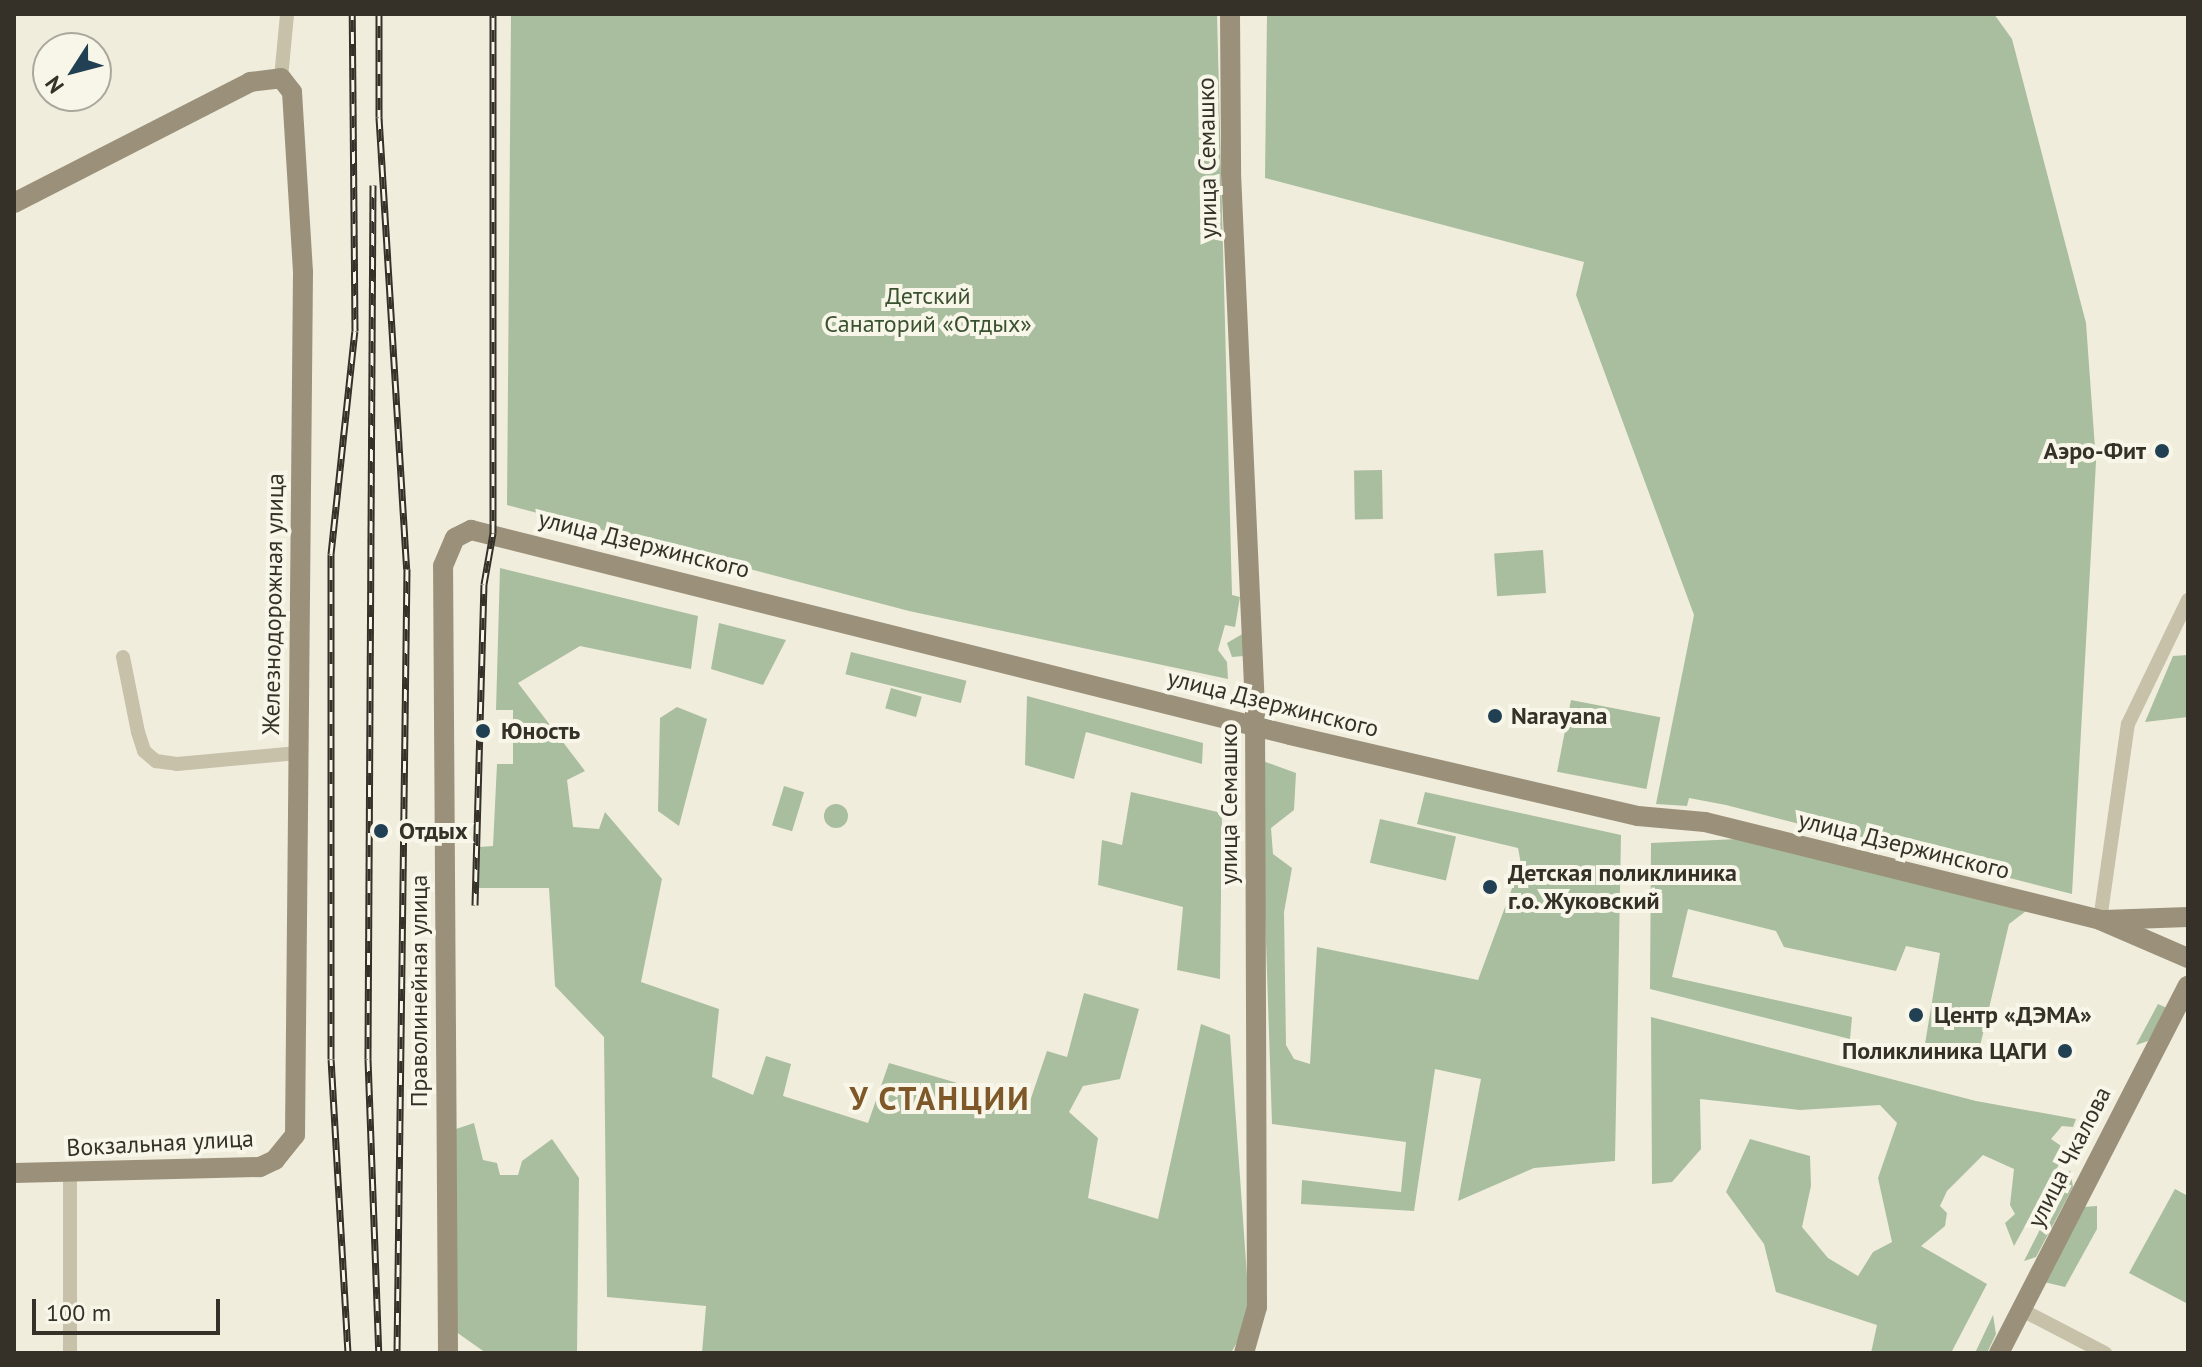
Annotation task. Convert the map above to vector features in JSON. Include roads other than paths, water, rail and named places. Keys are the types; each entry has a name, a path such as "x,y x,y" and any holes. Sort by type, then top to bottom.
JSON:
{"main road":[{"name":"улица Семашко","path":"1230,14 1231,173 1255,726 1257,1307 1244,1353"},
{"path":"14,203 250,82 281,78"},
{"name":"Железнодорожная улица","path":"281,78 292,92 301,191 294,966 299,1102 295,1135"},
{"name":"улица Дзержинского","path":"445,554 461,534 482,530 1255,726 1638,816 1705,822 2100,920 2188,958"},
{"name":"Праволинейная улица","path":"445,554 448,1353"},
{"path":"2169,949 2165,932 2185,914"},
{"name":"улица Дзержинского","path":"2100,920 2185,914"},
{"name":"улица Чкалова","path":"1999,1353 2188,986"},
{"name":"Вокзальная улица","path":"14,1173 260,1167 275,1160 295,1135"},
{"path":"448,1332 466,1353"}],"street":[{"path":"281,78 287,14"},
{"path":"2100,920 2128,724 2188,600"},
{"path":"123,657 144,751 156,761 177,764 298,753"},
{"path":"70,1174 70,1353"},
{"path":"2020,1309 2105,1353"}],"railway":[{"path":"348,1353 331,1059 331,554 355,331 352,14"},
{"path":"379,14 379,117 407,569 397,1353"},
{"path":"475,905 484,584 493,533 493,14"},
{"path":"373,185 368,1059 379,1353"}],"place":[{"name":"Аэро-Фит","path":"2162,451"},
{"name":"Narayana","path":"1495,716"},
{"name":"Юность","path":"483,731"},
{"name":"Отдых","path":"381,831"},
{"name":"Детская поликлиника г.о. Жуковский","path":"1490,887"},
{"name":"Центр «ДЭМА»","path":"1916,1015"},
{"name":"Поликлиника ЦАГИ","path":"2065,1051"}],"district":[{"name":"У СТАНЦИИ","path":"940,1098"}],"park label":[{"name":"Детский Санаторий «Отдых»","path":"928,310"}]}
